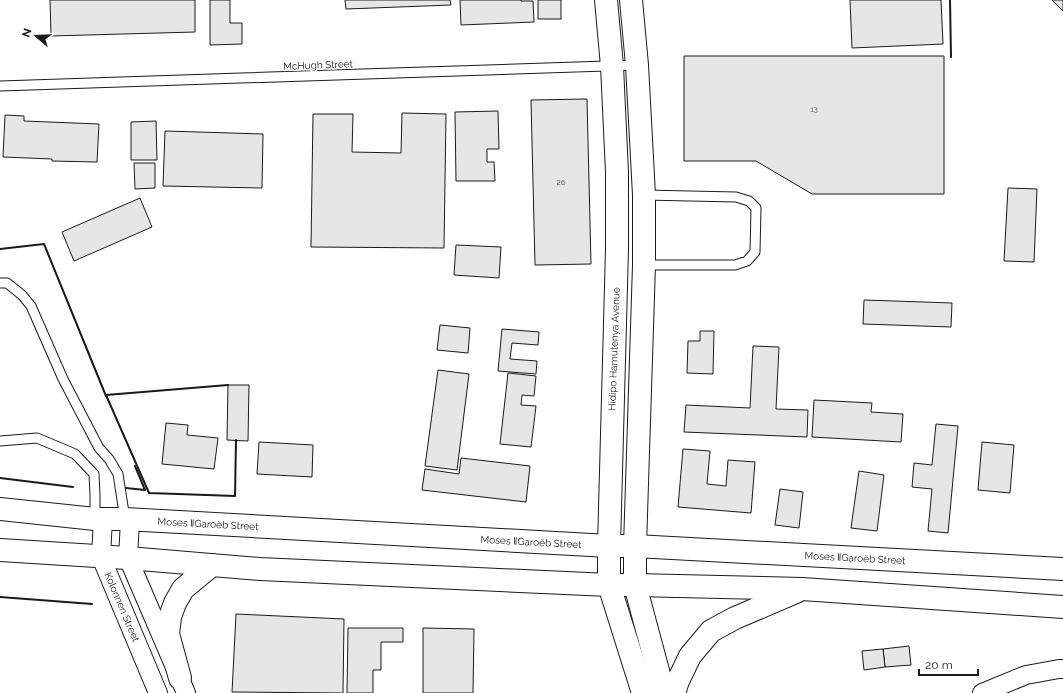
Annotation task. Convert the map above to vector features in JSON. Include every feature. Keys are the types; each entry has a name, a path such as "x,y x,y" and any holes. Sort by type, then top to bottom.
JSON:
{"main road":[{"name":"Hidipo Hamutenya Avenue","path":"606,0 612,66 617,172 617,249 609,586 643,693"},
{"path":"631,0 638,65 644,195 644,265 635,585 664,693"},
{"name":"Moses ǁGaroëb Street","path":"0,510 113,519 1063,569"},
{"path":"0,550 128,558 260,569 609,586 635,585 802,589 1063,607"},
{"path":"183,686 168,634 170,617 174,603 183,589 212,565"},
{"path":"674,693 690,656 711,631 735,618 802,589"}],"street":[{"name":"Kolonnen Street","path":"113,519 101,557 158,693"},
{"path":"113,519 128,558 183,686"},
{"path":"982,693 1026,675 1063,669"}],"lane":[{"name":"McHugh Street","path":"0,86 638,65"},
{"path":"644,195 736,196 749,201 756,208 755,252 746,261 735,266 644,265"},
{"path":"0,283 7,283 22,295 30,306 63,379 99,448 109,459 118,474 113,519"},
{"path":"0,441 37,438 75,454 94,474 95,495 113,519"}],"building":[{"path":"50,0 195,0 195,32 51,36"},
{"path":"210,0 230,0 230,23 242,23 242,44 210,45"},
{"path":"345,0 450,0 451,5 346,9"},
{"path":"460,0 533,1 534,22 461,25"},
{"path":"538,0 561,0 561,19 538,19"},
{"path":"850,0 941,0 943,44 852,48"},
{"path":"1052,0 1063,0 1063,11"},
{"path":"684,56 944,56 944,194 812,194 756,161 684,161"},
{"path":"587,99 591,264 535,265 531,100"},
{"path":"498,111 499,149 487,149 487,162 494,162 495,181 456,181 455,112"},
{"path":"402,113 446,114 444,248 311,247 313,114 353,114 352,152 401,153"},
{"path":"5,115 24,116 24,121 99,124 97,162 52,161 52,159 3,157"},
{"path":"156,121 157,160 131,160 131,122"},
{"path":"165,131 263,134 262,188 163,186"},
{"path":"134,163 155,163 155,188 135,189"},
{"path":"1008,188 1037,189 1034,262 1004,261"},
{"path":"140,198 152,227 74,261 62,232"},
{"path":"456,245 501,247 499,278 454,275"},
{"path":"864,300 952,303 951,327 863,324"},
{"path":"440,325 470,328 468,353 437,350"},
{"path":"502,329 539,332 538,345 512,343 510,359 537,361 536,374 498,371"},
{"path":"700,331 714,331 713,374 687,373 688,341 700,341"},
{"path":"753,346 779,347 776,409 808,410 807,437 684,432 686,405 750,408"},
{"path":"438,370 469,374 457,470 425,466"},
{"path":"508,373 536,376 534,396 522,395 521,405 536,406 531,447 500,444"},
{"path":"228,385 249,385 248,441 227,440"},
{"path":"814,400 872,403 871,412 903,414 901,442 812,437"},
{"path":"166,423 188,425 187,435 218,438 214,469 162,464"},
{"path":"936,424 958,426 948,533 928,531 932,489 912,487 914,463 932,465"},
{"path":"259,442 313,445 312,477 257,474"},
{"path":"982,442 1014,445 1010,493 978,490"},
{"path":"683,449 710,451 707,484 726,486 728,460 755,462 751,513 678,507"},
{"path":"461,458 530,466 526,502 422,490 425,469 459,474"},
{"path":"859,471 884,475 877,531 851,528"},
{"path":"780,489 803,492 799,528 775,525"},
{"path":"236,614 344,619 343,693 232,692"},
{"path":"348,628 403,628 403,642 381,642 381,670 373,670 373,693 347,693"},
{"path":"423,628 474,629 473,693 423,693"},
{"path":"909,646 911,665 885,667 883,649"},
{"path":"883,649 885,667 864,670 862,651"}],"wall":[{"path":"950,0 951,57"},
{"path":"0,249 44,244 106,396"},
{"path":"228,385 106,395 149,493 235,496 236,440"},
{"path":"126,488 145,490 135,466"},
{"path":"0,478 73,487"},
{"path":"0,597 92,604"}]}
